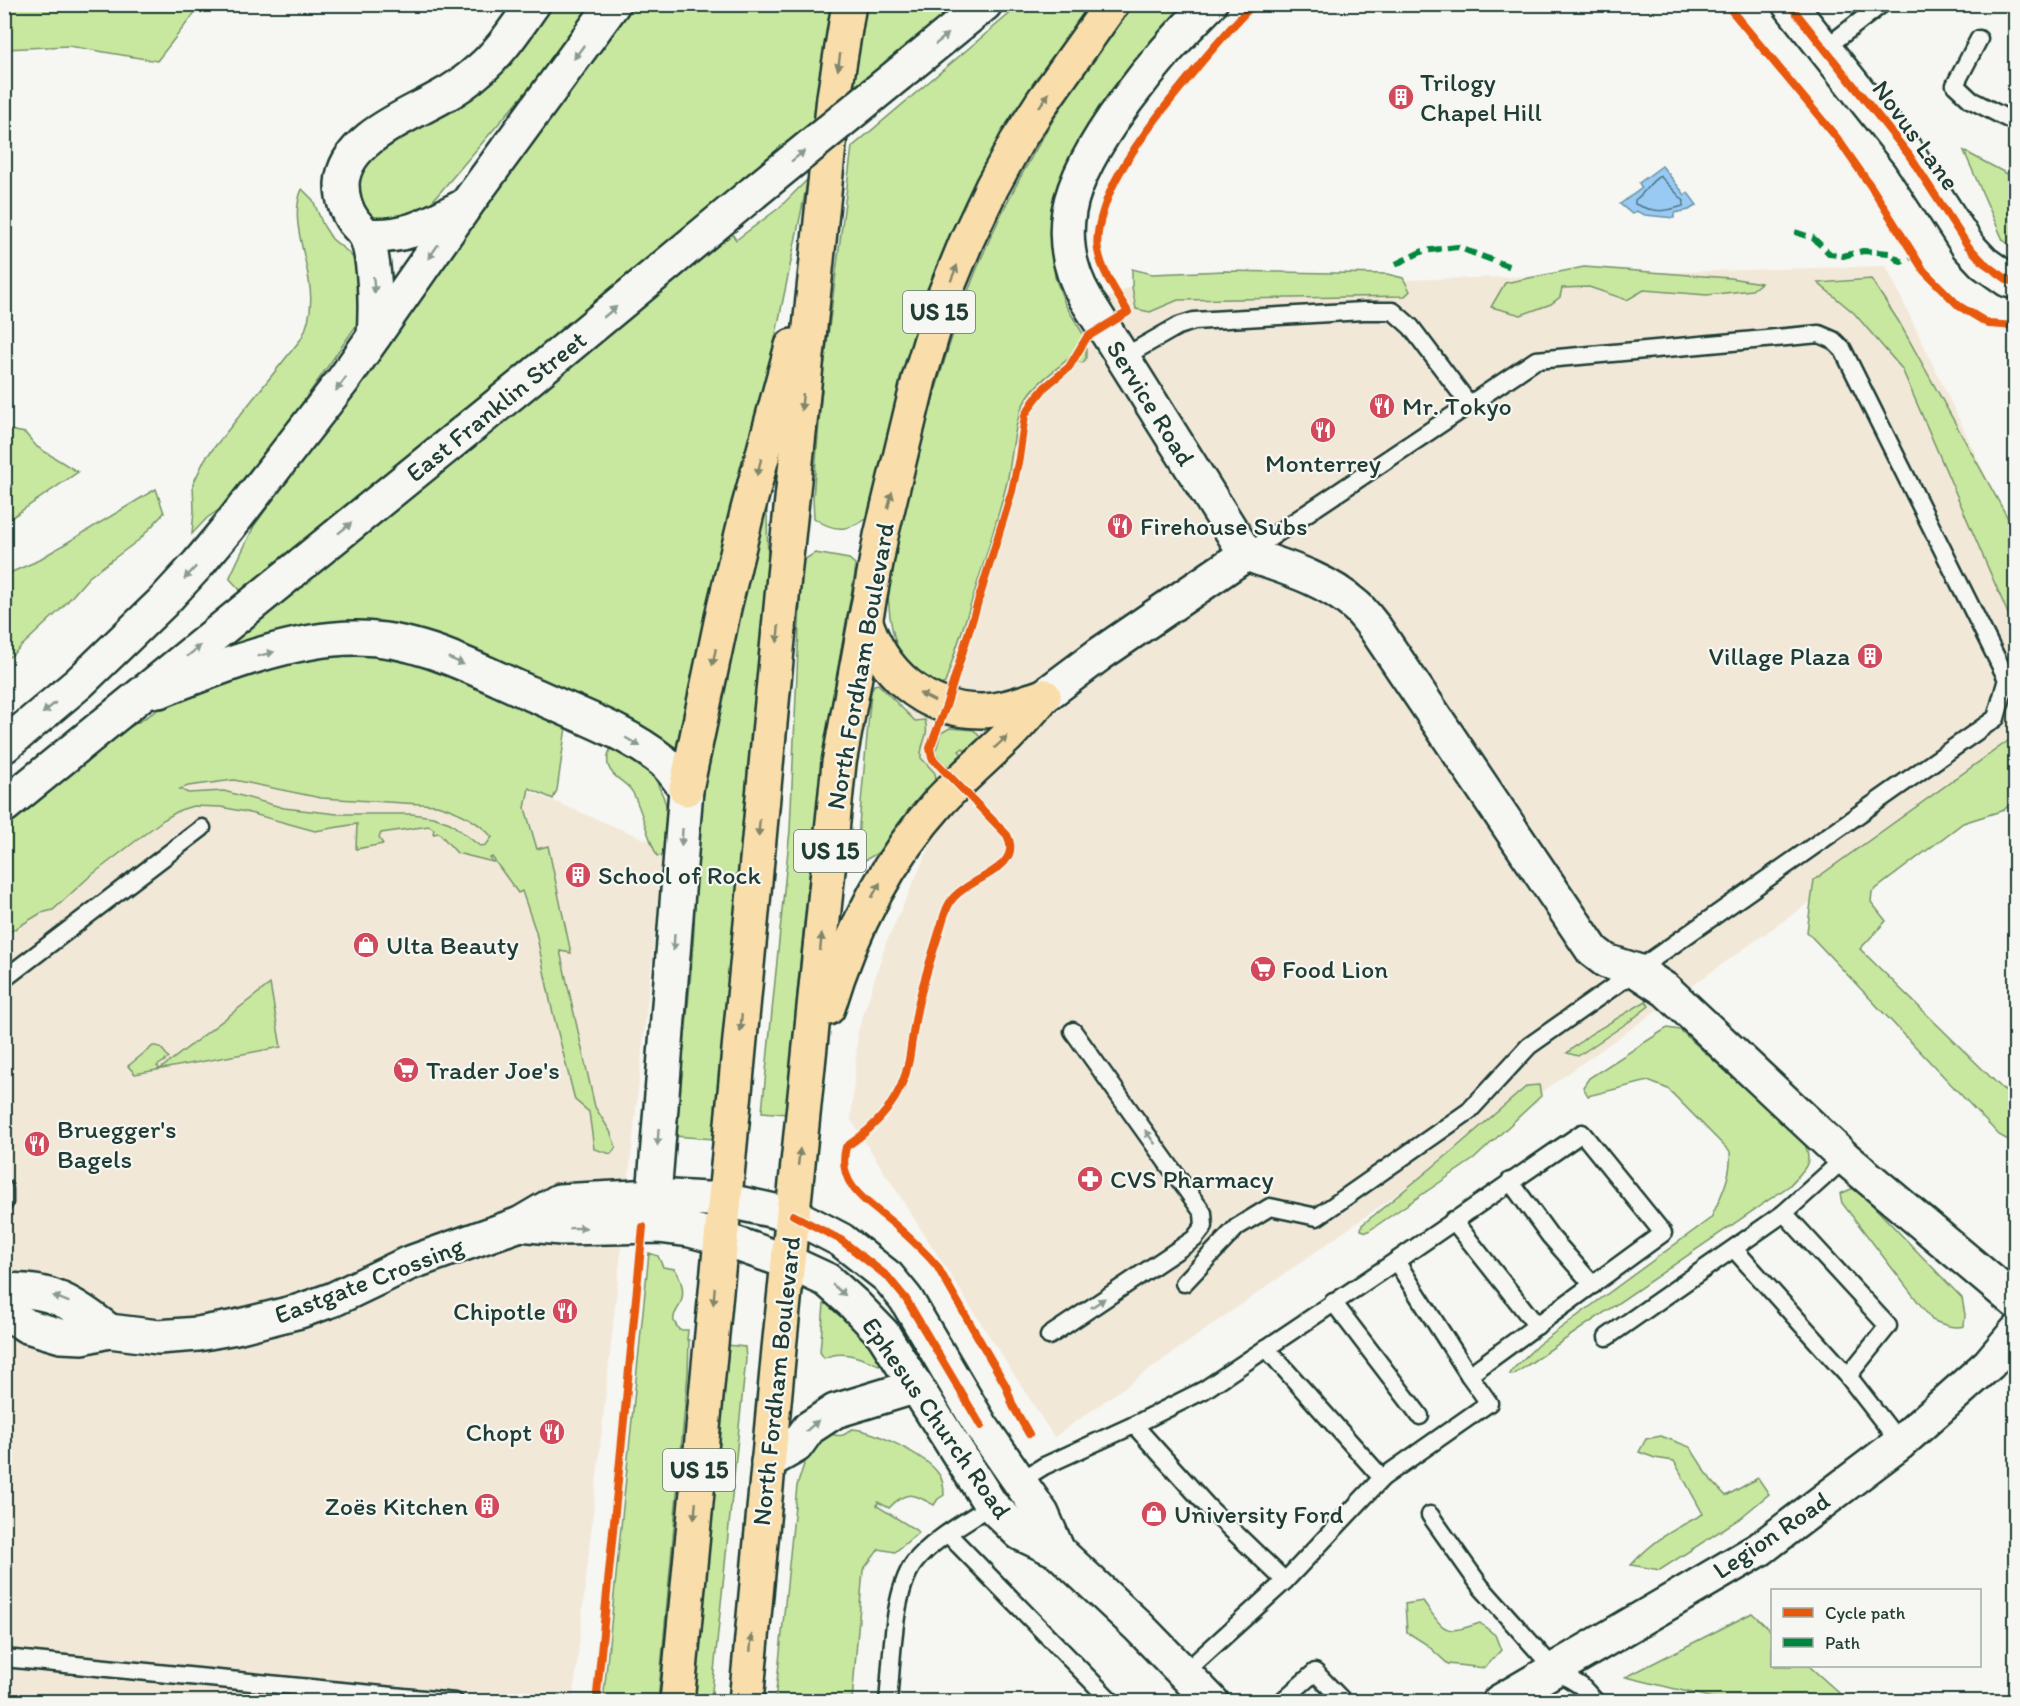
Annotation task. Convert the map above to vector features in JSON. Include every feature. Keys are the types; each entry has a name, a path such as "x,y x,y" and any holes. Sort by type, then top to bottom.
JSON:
{"highway":[{"name":"US 15","path":"677,1701 782,588 834,97 849,4"},
{"name":"North Fordham Boulevard","path":"746,1701 839,763 881,536 919,379 944,296 992,187 1016,143 1112,4"},
{"path":"686,789 724,608 747,513 818,249"},
{"path":"864,619 877,650 892,671 908,686 936,702 957,709 981,711 995,710 1044,696"},
{"path":"807,1083 837,977 860,921 887,870 939,802 1009,735 1044,696"}],"street":[{"path":"375,336 374,277 365,235 350,216 343,197 343,178 346,166 372,137 388,125 461,86 480,70 498,52 533,4"},
{"path":"4,746 79,682 163,602 198,564 344,379 466,205 613,4"},
{"name":"East Franklin Street","path":"4,806 527,381 985,4"},
{"name":"Service Road","path":"1210,4 1169,48 1111,123 1082,172 1070,209 1068,241 1072,270 1077,284 1246,554"},
{"name":"Novus Lane","path":"1789,4 1909,155 1968,246 1984,263 2008,280 2016,282"},
{"path":"365,235 386,237 401,235 466,205"},
{"path":"1044,696 1100,654 1246,554 1300,573 1336,592 1357,607 1388,647 1593,951 1606,961 1637,971 1666,990 1845,1158 2016,1302"},
{"path":"132,701 224,666 316,641 356,638 398,641 436,652 617,733 636,742 665,762 686,789 654,1196"},
{"name":"Eastgate Crossing","path":"4,1311 27,1326 61,1336 83,1337 109,1331 158,1337 198,1334 300,1311 334,1299 407,1264 520,1224 559,1201 654,1196 724,1200"},
{"name":"Ephesus Church Road","path":"724,1200 793,1215 841,1240 888,1277 906,1299 981,1426 1042,1514 1058,1551"},
{"name":"Eastgate Crossing","path":"520,1224 561,1228 658,1227 690,1230 720,1238"},
{"name":"Ephesus Church Road","path":"720,1238 788,1262 827,1280 861,1310 883,1334 991,1505 1020,1533 1058,1551 1139,1627 1212,1701"},
{"path":"4,1291 35,1291 59,1298 75,1305 109,1331"},
{"name":"Legion Road","path":"1499,1701 1760,1549 1900,1443 1989,1364 2016,1332"},
{"path":"768,1462 796,1446 808,1428 822,1418 872,1398 917,1386"}],"lane":[{"path":"1824,49 1882,4"},
{"path":"1979,39 1955,85 1971,99 2016,123"},
{"path":"1122,358 1178,326 1194,321 1393,311 1411,327 1469,405"},
{"path":"1184,1283 1237,1227 1270,1207 1317,1217 1469,1111 1529,1046 1996,718 2007,679 1843,350 1833,340 1819,334 1536,360 1246,554"},
{"path":"4,979 202,828"},
{"path":"1049,1336 1194,1239 1204,1226 1203,1214 1073,1031"},
{"path":"1018,1482 1044,1466 1204,1390 1582,1132 1663,1233 1469,1375"},
{"path":"1607,1337 1784,1214 1845,1158"},
{"path":"1510,1181 1550,1236 1593,1285"},
{"path":"4,1189 4,1203"},
{"path":"1784,1214 1888,1326 1848,1376"},
{"path":"1453,1220 1537,1326"},
{"path":"1734,1249 1848,1376 1900,1443"},
{"path":"1184,1673 1285,1581 1382,1478 1490,1403 1469,1375 1396,1261"},
{"path":"1333,1302 1420,1416"},
{"path":"1266,1348 1382,1478"},
{"path":"1134,1425 1209,1508 1285,1581"},
{"path":"888,1701 898,1602 913,1564 948,1534 991,1505"},
{"path":"1430,1515 1481,1587 1554,1669 1581,1686 1596,1701"},
{"path":"948,1534 1112,1701"},
{"path":"4,1658 455,1701"},
{"path":"1281,1701 1315,1672 1344,1701"}],"shaded area":[{"path":"1886,266 2015,537 2015,757 1054,1437 851,1120 858,1032 886,943 930,846 890,763 1010,346 1128,288"},
{"path":"320,704 664,847 573,1701 5,1702 5,855"}],"green space":[{"path":"5,4 201,5 157,61 69,46 5,49"},
{"path":"550,5 595,5 559,53 418,218 382,225 368,216 356,196 362,166 393,139 520,46"},
{"path":"633,5 833,5 814,120 760,164 747,179 249,584 239,589 230,577 254,526"},
{"path":"866,5 965,5 931,28 857,86 853,79"},
{"path":"1020,5 1091,5 1026,97 871,516 850,527 829,526 814,518 813,498 823,375 852,147"},
{"path":"1132,5 1190,5 1070,162 1055,199 1051,217 1051,242 1055,277 1065,304 1086,339 1086,358 1083,363 1073,361 1070,357 1036,387 1023,406 1016,426 1007,482 985,558 945,683 937,687 930,678 918,674 908,666 901,655 892,627 888,598 888,582 898,536 929,412 973,277 1002,213 1062,106"},
{"path":"1964,151 2015,178 2015,249 2003,240"},
{"path":"808,179 764,392 683,752 649,732 456,648 233,646 232,640 731,232 736,240 779,208"},
{"path":"302,189 313,200 323,225 332,239 358,263 363,309 356,326 236,498 207,518 192,534 193,484 205,459 301,339 309,319 311,300 309,280 298,224 298,206"},
{"path":"1584,267 1730,278 1761,283 1752,290 1707,295 1644,290 1627,300 1589,287 1562,288 1560,297 1551,304 1521,315 1491,307 1505,283"},
{"path":"1132,269 1152,274 1225,271 1387,274 1403,278 1410,291 1405,296 1178,300 1150,312 1136,309"},
{"path":"1871,279 1899,322 2015,531 2015,630 1902,369 1854,313 1818,283"},
{"path":"5,429 25,433 37,447 78,472 5,522"},
{"path":"156,489 164,513 140,539 89,577 60,610 5,659 5,575 35,562"},
{"path":"765,509 767,511 768,578 714,1139 674,1136 692,956 696,829 730,630"},
{"path":"815,553 849,559 855,564 855,574 832,708 813,843 787,1114 762,1112 790,830 802,561"},
{"path":"374,647 567,720 557,790 553,799 529,788 525,808 537,849 548,846 571,953 560,951 595,1107 610,1131 616,1147 611,1154 594,1149 589,1112 575,1100 551,1005 536,932 522,891 518,893 492,857 490,858 493,862 457,853 439,833 433,834 434,829 429,826 381,833 379,838 383,844 356,849 357,824 315,831 246,812 221,807 193,806 180,810 163,820 89,877 53,910 41,913 5,935 5,827 119,734 167,704 303,655","holes":["234,780 321,798 437,805 467,817 492,837 486,845 480,846 450,823 433,817 412,814 337,814 284,808 224,791 188,793 180,789"]},
{"path":"878,684 915,721 925,720 926,736 921,758 935,773 937,785 924,790 928,792 886,848 858,862 859,825 871,692 874,685"},
{"path":"950,728 974,730 979,736 979,744 969,754 963,748 959,751 965,757 952,767 946,765 935,753 941,733"},
{"path":"2015,736 2015,799 2004,810 1963,823 1872,892 1871,902 1886,921 1860,949 2015,1101 2015,1144 1999,1135 1807,932 1814,880"},
{"path":"612,747 641,761 654,776 668,811 664,855 657,856 633,793 610,770 608,758"},
{"path":"270,984 281,1047 135,1074 128,1066 156,1046 162,1049 169,1058 157,1066 160,1069"},
{"path":"1646,1001 1649,1006 1578,1056 1567,1053 1589,1035"},
{"path":"1667,1028 1680,1030 1804,1142 1808,1162 1789,1186 1513,1375 1510,1374 1539,1344 1711,1218 1728,1178 1730,1152 1668,1089 1648,1081 1588,1096 1583,1087 1589,1078"},
{"path":"1539,1085 1541,1096 1474,1159 1367,1232 1361,1230 1362,1225 1527,1086"},
{"path":"1857,1189 1962,1298 1964,1326 1951,1326 1932,1320 1842,1203 1840,1194"},
{"path":"649,1253 658,1256 663,1267 675,1269 681,1281 682,1298 674,1322 679,1330 688,1330 688,1373 658,1701 619,1701 619,1697 607,1697 604,1693"},
{"path":"827,1301 842,1313 873,1347 881,1364 845,1354 824,1358 820,1352 824,1304"},
{"path":"727,1345 745,1347 746,1359 711,1701 690,1702"},
{"path":"828,1428 831,1434 837,1435 842,1435 851,1429 872,1433 911,1452 932,1466 938,1473 943,1483 944,1495 934,1505 910,1495 901,1498 889,1508 878,1502 877,1506 919,1532 895,1552 879,1549 863,1570 852,1701 775,1702 797,1486 808,1452"},
{"path":"1661,1436 1690,1447 1711,1480 1726,1496 1758,1478 1769,1494 1739,1519 1660,1570 1631,1565 1648,1548 1703,1514 1674,1461 1655,1458 1639,1452 1646,1439"},
{"path":"1423,1601 1441,1625 1451,1630 1480,1623 1495,1635 1501,1650 1485,1668 1448,1664 1426,1644 1407,1632 1405,1604"},
{"path":"1752,1613 1771,1631 1771,1667 1810,1667 1848,1701 1725,1701 1626,1677"}],"water":[{"path":"1662,166 1685,195 1688,193 1697,205 1689,210 1674,213 1674,218 1645,215 1636,211 1632,214 1620,204 1642,188 1639,183"}],"marked path":[{"path":"1795,232 1813,238 1830,254 1843,256 1863,251 1889,253 1901,262 1915,256"},
{"path":"1396,264 1423,251 1457,247 1511,267"}],"cycle path":[{"path":"1029,1434 1013,1406 1006,1386 937,1266 905,1234 856,1192 850,1183 844,1161 846,1147 878,1120 901,1087 909,1060 920,995 949,903 962,890 994,871 1008,856 1010,846 1007,835 932,758 930,748 946,706 1012,491 1025,415 1045,387 1069,367 1087,337 1128,312 1106,275 1098,250 1098,231 1107,199 1129,158 1157,117 1219,41 1254,4"},
{"path":"1726,4 1837,138 1872,188 1924,271 1959,306 1989,324 2016,326"},
{"path":"1789,4 1909,155 1968,246 1984,263 2008,280 2016,282"},
{"path":"793,1215 841,1240 888,1277 906,1299 981,1426"},
{"path":"600,1702 597,1694 643,1227"}],"place":[{"name":"Trilogy Chapel Hill","path":"1401,97"},
{"name":"Mr. Tokyo","path":"1382,406"},
{"name":"Monterrey","path":"1323,430"},
{"name":"Firehouse Subs","path":"1120,526"},
{"name":"Village Plaza","path":"1870,656"},
{"name":"School of Rock","path":"578,875"},
{"name":"Ulta Beauty","path":"366,945"},
{"name":"Food Lion","path":"1263,969"},
{"name":"Trader Joe's","path":"406,1070"},
{"name":"Bruegger's Bagels","path":"37,1144"},
{"name":"CVS Pharmacy","path":"1090,1179"},
{"name":"Chipotle","path":"565,1311"},
{"name":"Chopt","path":"552,1432"},
{"name":"Zoës Kitchen","path":"487,1506"},
{"name":"University Ford","path":"1154,1514"}]}
